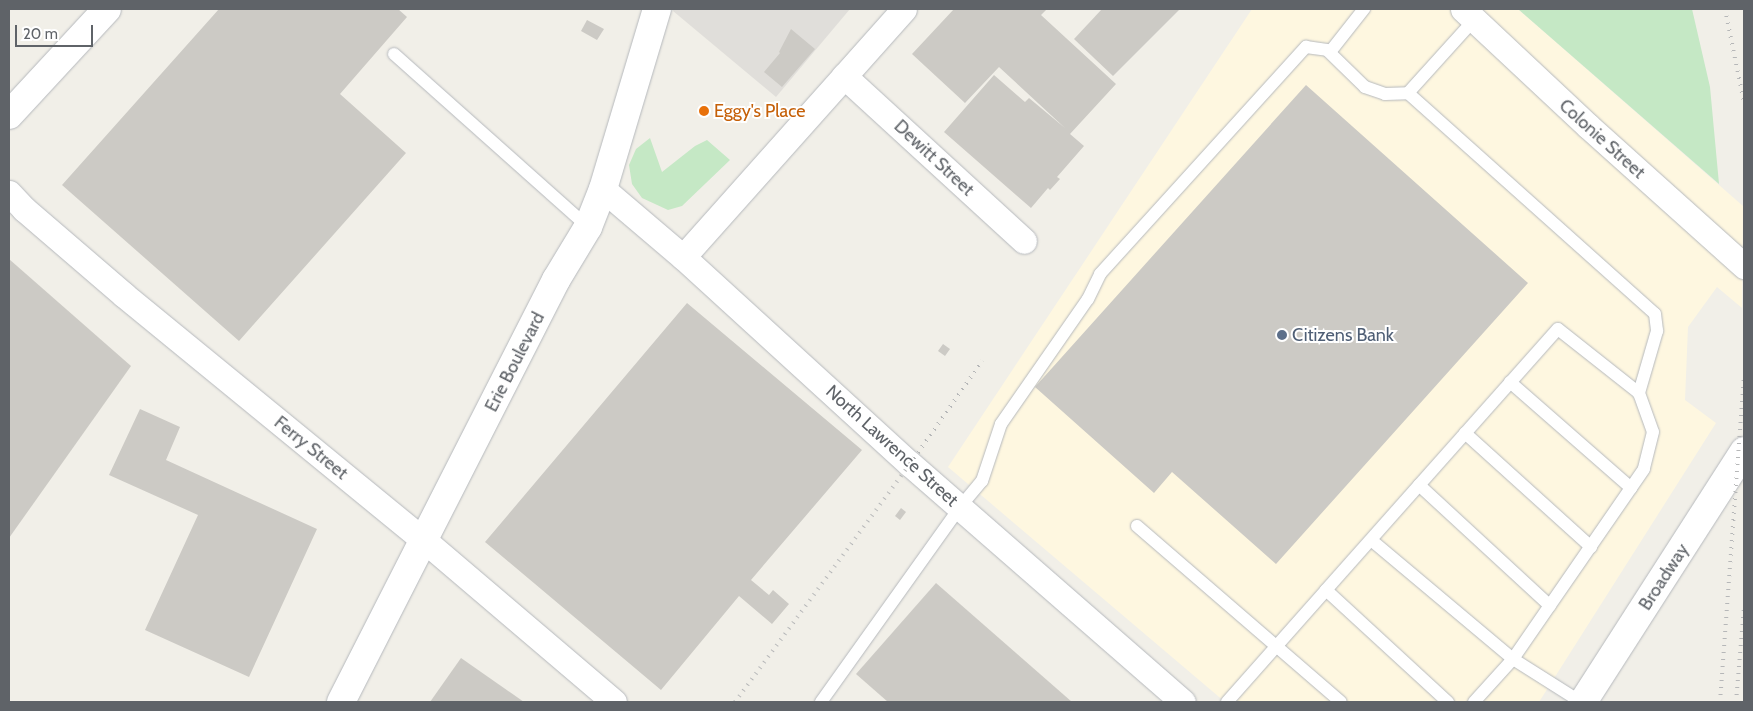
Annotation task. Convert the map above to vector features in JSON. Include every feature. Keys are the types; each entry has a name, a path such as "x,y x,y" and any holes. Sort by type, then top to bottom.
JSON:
{"street":[{"path":"9,115 107,9"},
{"name":"Erie Boulevard","path":"342,702 556,280 588,227 602,189 657,9"},
{"path":"683,257 904,9"},
{"name":"Colonie Street","path":"1468,14 1588,126 1744,266"},
{"name":"Dewitt Street","path":"844,76 1024,241"},
{"name":"North Lawrence Street","path":"602,189 683,257 960,507 1183,702"},
{"name":"Ferry Street","path":"9,193 124,295 425,541 614,702"},
{"name":"Broadway","path":"1582,702 1744,451"}],"lane":[{"path":"1330,52 1364,9"},
{"path":"1408,93 1468,14"},
{"path":"821,702 960,507 982,481 1001,424 1088,299 1100,274 1306,47 1330,52 1366,87 1385,94 1408,93 1655,314 1656,331 1639,393"},
{"path":"394,54 588,227"},
{"path":"1227,702 1558,329 1639,393 1653,432 1644,470 1513,659 1474,702"},
{"path":"1510,382 1631,488"},
{"path":"1465,433 1591,547"},
{"path":"1419,486 1550,606"},
{"path":"1137,526 1341,702"},
{"path":"1371,540 1513,659 1582,702"},
{"path":"1326,590 1448,702"}],"shaded area":[{"path":"674,9 850,9 776,97 673,11"},
{"path":"1252,9 1518,9 1743,206 1742,308 1717,287 1688,327 1685,400 1716,423 1539,702 1225,702 948,467"}],"green space":[{"path":"1518,9 1692,9 1710,87 1719,184"},
{"path":"650,138 662,172 695,146 707,140 730,160 682,206 668,210 642,198 632,184 629,165 636,149"}],"building":[{"path":"219,9 398,9 407,17 340,94 406,153 239,341 62,185"},
{"path":"954,9 1047,9 1041,15 1116,84 1070,134 1084,146 1057,177 1060,179 1050,190 1048,188 1031,208 944,132 994,75 1025,102 1029,98 1065,128 999,67 965,103 912,54"},
{"path":"1102,9 1180,9 1113,76 1074,39"},
{"path":"587,20 604,29 597,40 581,31"},
{"path":"791,29 815,49 782,87 764,72 780,53"},
{"name":"Citizens Bank","path":"1306,85 1528,283 1276,564 1172,472 1154,493 1035,387"},
{"path":"9,259 131,366 9,538"},
{"path":"687,303 862,450 751,580 769,595 773,590 789,604 772,624 739,596 661,690 485,542"},
{"path":"943,344 950,349 945,356 938,351"},
{"path":"140,409 180,427 166,460 317,529 249,677 145,630 198,515 109,475"},
{"path":"901,508 906,512 900,520 895,516"},
{"path":"936,583 1072,702 888,702 856,674"},
{"path":"461,658 524,702 430,702"}],"railway":[{"path":"1725,9 1744,102"},
{"path":"735,702 910,464 982,361"},
{"path":"1720,702 1744,376"},
{"path":"1736,702 1744,606"}],"place":[{"name":"Eggy's Place","path":"704,111"},
{"name":"Citizens Bank","path":"1282,335"}]}
